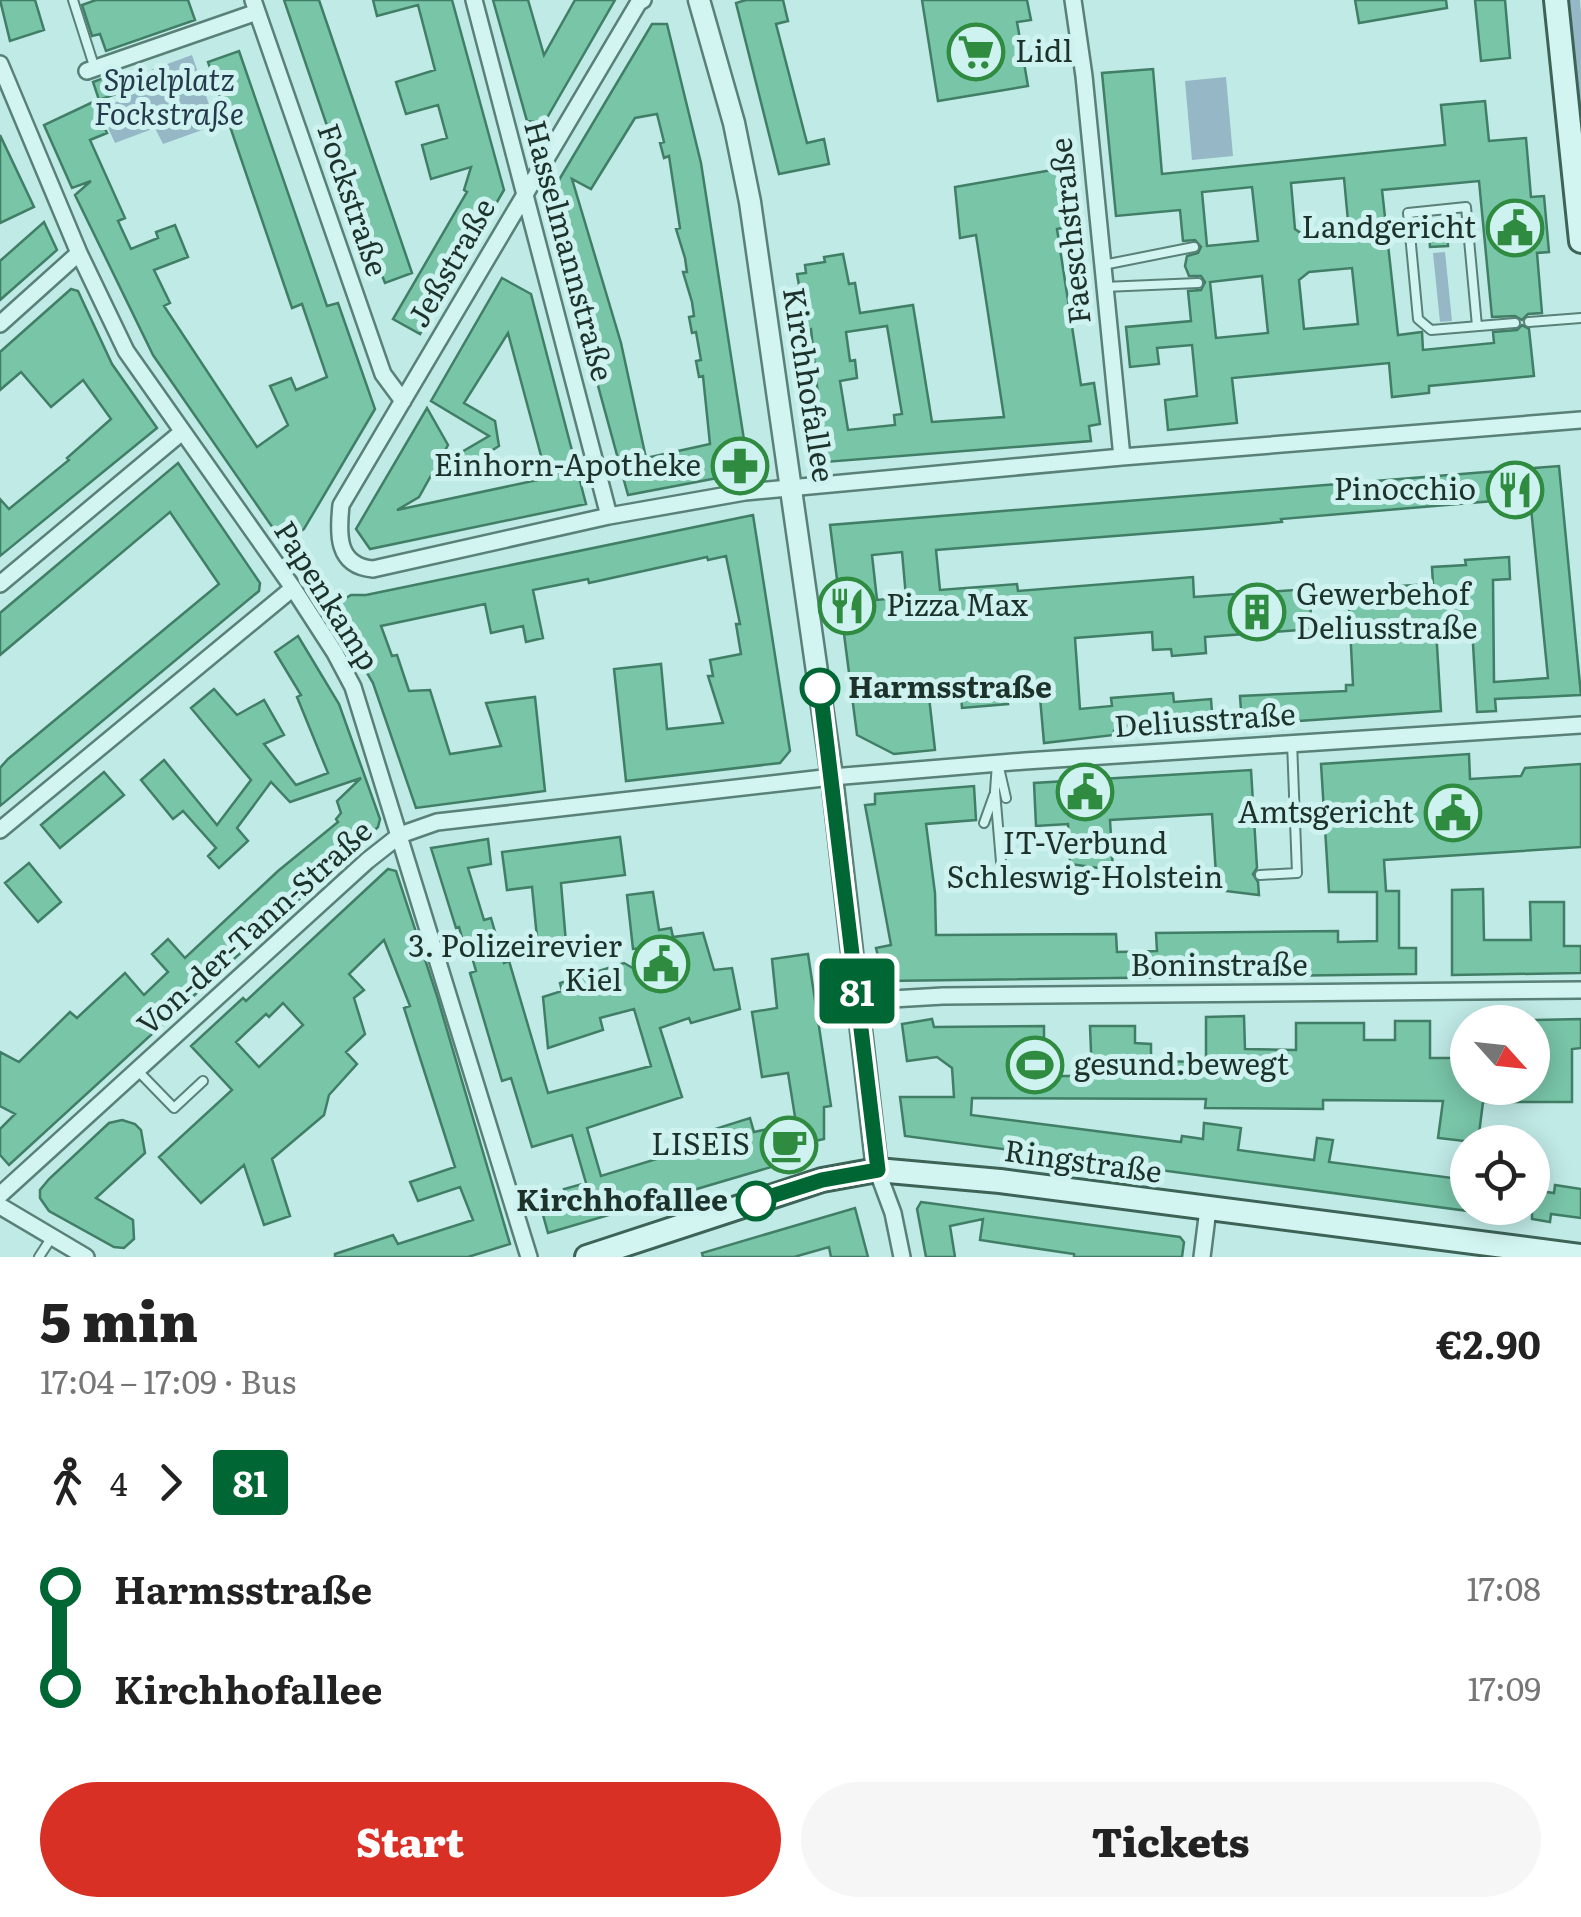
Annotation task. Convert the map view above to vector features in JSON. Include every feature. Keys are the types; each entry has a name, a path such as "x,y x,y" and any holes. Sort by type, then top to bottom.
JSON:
{"main road":[{"path":"1556,0 1581,241"},
{"name":"Ringstraße","path":"594,1256 822,1180 878,1170 1000,1181 1580,1256"}],"street":[{"name":"Hasselmannstraße","path":"474,0 610,516"},
{"name":"Jeßstraße","path":"610,516 373,569 349,560 339,545 342,505 643,0"},
{"name":"Kirchhofallee","path":"699,0 718,60 747,186 832,777 878,1170 893,1212 902,1257"},
{"name":"Faeschstraße","path":"1073,0 1122,456"},
{"name":"Fockstraße","path":"92,70 255,6 383,374 402,402"},
{"name":"Papenkamp","path":"0,64 4,89 126,351 292,588 353,687 529,1257"},
{"path":"0,324 79,253"},
{"path":"610,516 793,487 1122,456 1581,420"},
{"path":"0,584 182,432"},
{"path":"0,830 292,588"},
{"name":"Deliusstraße","path":"832,777 1292,742 1581,725"},
{"name":"Von-der-Tann-Straße","path":"0,1195 400,835 437,822 832,777"},
{"name":"Boninstraße","path":"858,1002 944,996 1581,990"},
{"path":"0,1206 86,1257"},
{"path":"1202,1257 1208,1209"}],"lane":[{"path":"73,0 92,70"},
{"path":"1477,326 1466,207 1408,212 1418,319 1431,330 1515,323"},
{"path":"1103,265 1194,248"},
{"path":"1104,287 1198,283"},
{"path":"1528,322 1581,318"},
{"path":"1260,875 1297,873 1292,742"},
{"path":"998,763 995,791 1001,862"},
{"path":"998,763 1006,798"},
{"path":"984,823 995,791"},
{"path":"137,1070 174,1108 204,1081"},
{"path":"40,1257 52,1237"}],"green space":[{"path":"1569,0 1580,0 1581,126"},
{"name":"Spielplatz Fockstraße","path":"192,55 216,125 163,144 155,128 115,143 105,121 111,104 124,99 118,82"},
{"path":"1226,77 1233,156 1192,160 1185,81"},
{"path":"1445,252 1452,321 1440,322 1433,253"}],"building":[{"path":"0,0 35,0 44,30 10,41"},
{"path":"96,0 188,0 195,20 106,51 100,34 92,36 82,5"},
{"path":"284,0 319,0 412,273 385,283 379,268 376,269"},
{"path":"373,0 452,0 504,190 420,334 393,319 467,192 464,190 471,167 431,179 422,145 447,138 438,105 406,114 396,82 435,70 418,5 377,16"},
{"path":"493,0 528,0 544,55 575,0 615,0 544,123 527,121"},
{"path":"783,0 788,21 776,24 807,143 824,139 829,164 779,174 736,3"},
{"name":"Lidl","path":"922,0 1027,0 1031,20 1017,22 1028,86 938,101"},
{"path":"1355,0 1446,0 1447,8 1359,23"},
{"path":"1475,0 1505,0 1510,58 1481,61"},
{"path":"652,24 667,24 701,163 749,472 628,495 547,200","holes":["657,114 664,142 660,143 664,158 669,156 680,228 676,229 692,302 694,316 689,317 701,360 696,361 699,377 703,376 710,444 646,458 621,343 572,179 591,189 635,118"]},
{"path":"239,51 327,306 338,303 375,409 304,529 284,544 153,355 75,195 91,181 72,188 44,125 93,102 107,133 90,140 125,218 118,221 131,249 158,238 156,232 175,225 188,257 154,270 170,303 164,306 257,447 288,425 270,386 291,378 296,390 327,377 302,304 292,308 208,62"},
{"path":"1153,69 1162,174 1445,145 1441,105 1485,101 1489,141 1526,138 1531,197 1544,196 1549,252 1537,253 1542,313 1528,314 1522,320 1515,316 1492,317 1479,181 1382,190 1398,335 1422,332 1423,350 1494,343 1493,332 1517,330 1522,325 1529,329 1534,376 1429,386 1429,393 1392,397 1389,363 1232,378 1237,423 1168,430 1165,400 1197,396 1192,345 1157,348 1159,364 1130,367 1126,327 1191,321 1188,291 1201,290 1205,282 1201,276 1189,276 1185,266 1187,256 1198,253 1201,247 1195,240 1183,241 1180,210 1116,216 1102,73","holes":["1344,178 1349,232 1305,236 1295,229 1291,183","1252,187 1258,241 1207,246 1202,192","1352,268 1358,324 1304,329 1299,280 1309,272","1262,276 1268,333 1216,338 1210,282"]},
{"path":"109,76 116,94 99,100 93,82"},
{"path":"0,135 34,207 0,223"},
{"path":"1058,169 1064,208 1075,206 1078,225 1057,229 1081,385 1094,383 1100,424 1089,426 1091,441 825,462 811,329 807,330 797,274 806,273 805,265 825,262 824,257 843,254 849,284 855,283 860,313 913,305 932,422 1004,417 976,235 960,238 955,187","holes":["887,326 902,414 894,415 895,425 848,430 840,381 857,378 846,332"]},
{"path":"44,222 57,250 0,300 0,261"},
{"path":"1447,229 1448,246 1430,247 1429,230"},
{"path":"502,278 531,294 586,504 370,549 356,529 427,408 448,445 419,497 397,510 547,478 508,333 464,403 495,421 499,446 463,469 455,456 489,436 431,401"},
{"path":"71,289 78,291 112,364 157,428 0,556 0,499 9,509 111,419 83,380 51,407 21,372 0,390 0,352"},
{"path":"178,463 260,583 259,591 0,806 0,768 8,759 219,584 170,512 0,655 0,613"},
{"path":"1559,466 1581,695 1495,699 1496,711 1477,712 1472,627 1436,629 1441,711 1242,725 1240,696 1346,691 1346,685 1353,685 1348,589 1433,584 1432,567 1466,565 1465,560 1509,557 1510,579 1493,580 1494,682 1548,678 1529,488 1504,490 1505,500 936,550 940,590 1017,584 1018,591 1193,577 1194,597 1309,589 1312,629 1205,637 1206,653 1172,656 1171,649 1153,650 1152,632 1075,638 1080,709 1112,706 1111,698 1173,693 1174,702 1211,699 1213,727 1176,730 1176,726 1163,728 1162,723 1126,726 1126,730 1114,731 1114,735 1044,743 1039,686 1006,689 1008,704 962,708 961,694 929,697 935,750 894,754 857,735 830,525","holes":["902,552 906,597 877,600 872,555"]},
{"path":"753,515 790,751 780,763 626,781 614,669 661,664 667,729 723,723 708,676 713,676 710,660 741,654 736,624 740,624 726,556 708,560 707,557 589,583 588,579 533,590 543,638 526,642 523,626 491,633 485,604 381,626 392,656 397,655 409,691 430,690 450,754 501,746 486,703 535,697 545,791 416,808 373,683 329,608 351,595"},
{"path":"298,636 339,704 380,819 378,827 9,1165 0,1155 0,1129 15,1114 0,1106 0,1052 19,1062 70,1012 77,1018 125,973 144,995 168,972 152,954 168,939 185,958 278,871 338,822 341,813 337,801 361,778 290,802 271,782 237,828 248,841 219,868 208,856 216,848 183,811 173,819 141,780 164,760 217,825 251,780 191,708 214,689 237,715 264,700 284,735 264,744 296,785 328,773 297,697 301,695 275,652"},
{"path":"1469,754 1470,779 1521,776 1525,768 1581,764 1581,847 1384,860 1386,891 1399,891 1399,948 1416,948 1416,974 884,981 876,948 891,945 865,805 875,804 875,794 974,786 976,820 926,824 936,935 1116,934 1117,952 1157,951 1156,933 1338,931 1338,942 1377,941 1377,892 1329,892 1321,764"},
{"path":"1251,770 1257,868 1253,874 1259,895 1217,890 1212,814 1110,820 1113,870 1070,864 1068,824 1036,826 1034,783"},
{"path":"104,772 124,795 60,848 41,825"},
{"path":"620,837 625,875 561,883 567,955 539,958 532,887 507,890 502,852"},
{"path":"488,839 491,864 468,868 484,920 491,918 504,963 509,961 548,1093 651,1066 634,1009 600,1018 603,1030 548,1048 543,997 562,991 560,983 624,963 654,980 664,980 674,974 683,959 656,950 647,958 645,948 633,949 627,895 653,892 659,930 671,928 673,937 703,933 714,970 732,968 740,1009 691,1023 689,1018 660,1028 682,1097 587,1128 601,1176 683,1151 680,1140 750,1118 754,1132 796,1123 788,1073 762,1077 752,1012 777,1008 772,959 808,954 831,1106 824,1107 824,1139 811,1142 815,1154 548,1233 540,1204 566,1196 564,1189 586,1183 572,1135 532,1147 511,1078 502,1081 470,973 476,971 467,940 463,941 459,927 456,928 431,848"},
{"path":"29,863 61,902 38,922 5,883"},
{"path":"388,869 396,871 510,1244 468,1257 335,1257 393,1235 398,1244 473,1220 460,1187 418,1201 410,1182 455,1167 404,1008 410,1006 384,940 349,974 364,990 354,998 365,1034 346,1052 357,1064 329,1095 324,1115 272,1159 290,1216 264,1225 244,1165 201,1203 159,1157 232,1090 191,1046 243,998 246,1001","holes":["283,1003 303,1025 259,1067 236,1042"]},
{"path":"1483,889 1484,940 1531,940 1530,902 1564,902 1564,946 1581,946 1581,973 1452,975 1452,890"},
{"path":"1244,1016 1245,1049 1296,1050 1296,1023 1364,1023 1364,1040 1395,1040 1395,1021 1430,1021 1430,1058 1450,1058 1450,1105 1483,1105 1480,1125 1450,1125 1450,1139 1438,1138 1443,1101 1323,1100 1323,1109 1205,1108 1206,1099 972,1098 971,1115 1181,1142 1182,1136 1203,1139 1204,1123 1241,1128 1238,1150 1314,1160 1317,1138 1333,1140 1329,1162 1450,1178 1450,1209 905,1136 900,1097 954,1097 952,1068 937,1057 907,1061 902,1024 932,1019 934,1027 1044,1026 1044,1076 1092,1076 1090,1026 1135,1026 1135,1043 1151,1044 1151,1061 1206,1062 1206,1017"},
{"path":"1581,1019 1581,1048 1572,1049 1572,1102 1550,1102 1550,1020"},
{"path":"122,1120 141,1130 145,1153 96,1198 133,1220 134,1239 124,1248 114,1247 49,1211 40,1198 40,1190 49,1179 109,1123"},
{"path":"1555,1185 1581,1189 1581,1218 1551,1214 1550,1222 1550,1192 1554,1193"},
{"path":"921,1202 1180,1237 1184,1242 1182,1257 1074,1257 980,1240 983,1219 950,1226 955,1257 926,1257 917,1209"},
{"path":"855,1208 868,1257 831,1257 829,1247 794,1257 703,1257 702,1253"}],"bus line":[{"name":"81","path":"756,1201 822,1180 878,1170 820,688"}],"place":[{"name":"Lidl","path":"976,52"},
{"name":"Landgericht","path":"1515,228"},
{"name":"Einhorn-Apotheke","path":"740,466"},
{"name":"Pinocchio","path":"1515,490"},
{"name":"Pizza Max","path":"847,606"},
{"name":"Gewerbehof Deliusstraße","path":"1257,612"},
{"name":"Harmsstraße","path":"820,688"},
{"name":"IT-Verbund Schleswig-Holstein","path":"1085,792"},
{"name":"Amtsgericht","path":"1453,813"},
{"name":"3. Polizeirevier Kiel","path":"661,964"},
{"name":"gesund.bewegt","path":"1035,1065"},
{"name":"LISEIS","path":"789,1145"},
{"name":"Kirchhofallee","path":"756,1201"}]}
